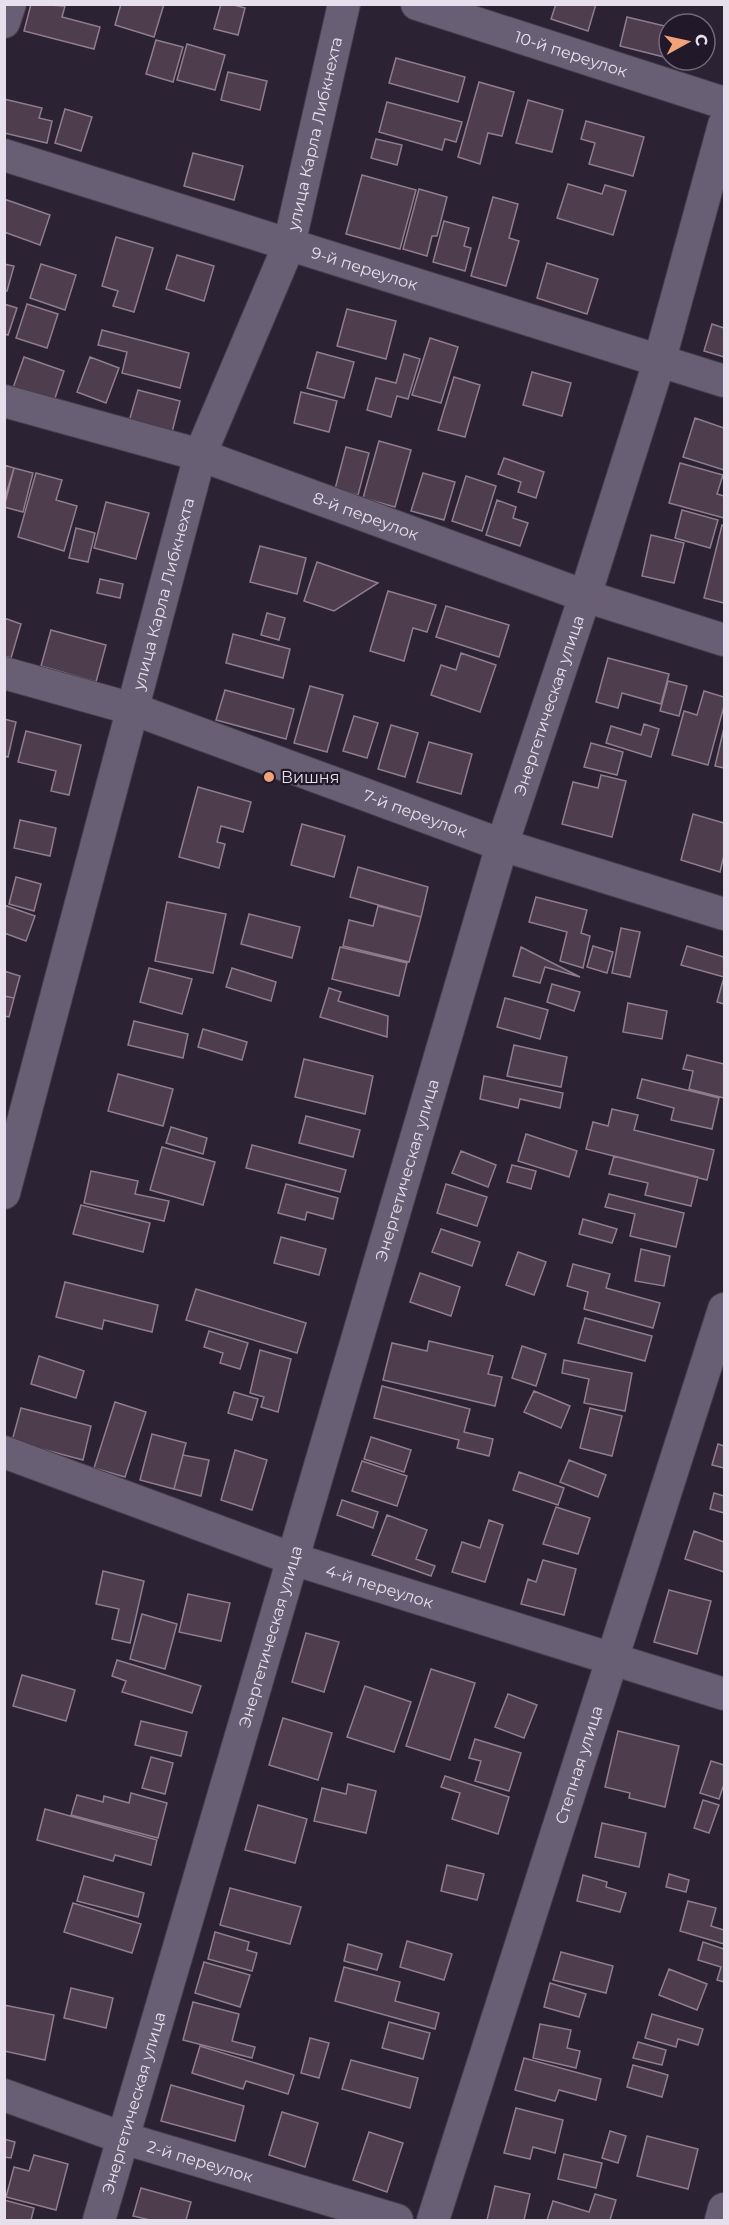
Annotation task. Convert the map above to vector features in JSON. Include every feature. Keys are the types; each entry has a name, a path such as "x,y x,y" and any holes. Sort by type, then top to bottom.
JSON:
{"street":[{"path":"4,22 10,4"},
{"name":"улица Карла Либкнехта","path":"4,1193 200,454 290,245 344,4"},
{"name":"10-й переулок","path":"417,4 724,103"},
{"name":"Энергетическая улица","path":"99,2220 502,845 585,596 660,359 724,125"},
{"name":"9-й переулок","path":"4,155 660,359 724,381"},
{"name":"8-й переулок","path":"4,401 200,454 585,596 724,640"},
{"name":"7-й переулок","path":"4,673 133,709 502,845 724,914"},
{"name":"Степная улица","path":"433,2220 724,1309"},
{"name":"4-й переулок","path":"4,1452 293,1559 724,1694"},
{"name":"2-й переулок","path":"4,2095 123,2138 397,2220"},
{"path":"721,2220 724,2209"}],"building":[{"path":"31,4 65,6 62,17 100,27 94,49 24,31"},
{"path":"121,4 164,4 154,37 115,25"},
{"path":"221,4 245,8 238,35 214,29"},
{"path":"556,4 596,4 588,31 551,19"},
{"path":"627,17 657,24 657,55 620,46"},
{"path":"156,40 183,47 173,82 146,74"},
{"path":"187,44 225,55 215,90 177,80"},
{"path":"396,58 465,77 458,102 389,83"},
{"path":"228,72 267,81 260,110 221,100"},
{"path":"479,82 514,92 502,136 488,133 480,164 458,157"},
{"path":"4,99 42,108 39,118 52,121 47,143 4,133"},
{"path":"528,100 563,110 552,152 516,143"},
{"path":"387,102 462,122 456,142 445,139 442,150 379,132"},
{"path":"65,109 92,117 81,151 55,143"},
{"path":"586,121 644,137 633,176 589,164 595,143 581,139"},
{"path":"376,139 402,145 397,165 371,158"},
{"path":"193,153 243,166 234,200 184,186"},
{"path":"362,175 416,190 400,249 346,234"},
{"path":"568,184 602,194 605,185 626,191 613,235 557,218"},
{"path":"419,189 447,197 437,236 432,236 427,256 403,249"},
{"path":"493,197 518,204 509,238 519,241 506,286 471,276"},
{"path":"4,199 50,215 40,245 4,232"},
{"path":"444,221 469,228 464,246 471,248 465,271 433,262"},
{"path":"116,237 153,248 134,312 113,306 118,291 102,286"},
{"path":"177,255 214,266 204,301 166,289"},
{"path":"547,263 598,279 587,314 537,298"},
{"path":"4,264 14,266 7,291 4,290"},
{"path":"41,264 76,275 65,310 30,298"},
{"path":"4,304 17,308 8,335 4,334"},
{"path":"27,304 58,314 47,348 16,338"},
{"path":"347,309 396,321 386,359 337,346"},
{"path":"712,324 724,328 724,357 704,351"},
{"path":"102,330 189,353 180,388 122,373 127,352 98,345"},
{"path":"430,338 458,347 441,403 412,395"},
{"path":"317,352 354,362 344,398 307,388"},
{"path":"404,354 420,359 408,399 397,396 391,417 367,410 376,378 396,383"},
{"path":"24,357 64,371 54,401 13,388"},
{"path":"90,357 119,368 106,403 77,392"},
{"path":"532,372 571,383 562,416 523,405"},
{"path":"454,377 480,385 465,437 438,430"},
{"path":"138,390 180,401 171,436 128,425"},
{"path":"301,392 337,401 329,432 294,423"},
{"path":"695,418 724,428 724,470 683,457"},
{"path":"379,441 411,450 395,507 363,498"},
{"path":"346,447 369,453 358,495 335,489"},
{"path":"504,458 544,472 536,498 518,492 521,482 498,474"},
{"path":"680,463 723,475 717,494 724,496 724,518 669,503"},
{"path":"4,465 14,468 4,501"},
{"path":"14,468 33,473 23,512 4,507"},
{"path":"36,473 62,480 56,500 77,506 64,551 18,537"},
{"path":"423,473 455,482 444,520 411,511"},
{"path":"466,476 496,486 482,531 452,521"},
{"path":"497,500 516,507 513,518 528,523 520,546 486,535"},
{"path":"106,502 149,513 136,559 94,548"},
{"path":"682,510 718,520 710,548 675,538"},
{"path":"722,525 724,526 724,603 704,598"},
{"path":"76,528 95,533 88,562 69,558"},
{"path":"651,535 684,543 674,583 642,576"},
{"path":"260,546 306,558 297,594 250,582"},
{"path":"317,562 378,583 334,611 304,601"},
{"path":"100,579 123,584 120,598 97,593"},
{"path":"388,591 436,605 427,632 413,628 404,661 370,651"},
{"path":"446,606 509,625 499,657 436,637"},
{"path":"267,613 285,618 279,640 261,635"},
{"path":"4,618 21,624 11,658 4,656"},
{"path":"51,630 106,645 96,682 41,666"},
{"path":"233,634 290,649 283,678 226,663"},
{"path":"461,653 496,665 480,712 431,695 441,665 456,670"},
{"path":"608,658 669,674 661,704 622,693 618,708 596,702"},
{"path":"668,681 687,686 679,716 660,711"},
{"path":"310,686 343,695 327,752 294,743"},
{"path":"225,690 294,709 286,739 216,720"},
{"path":"704,691 724,697 724,706 708,765 672,755 684,711 697,715"},
{"path":"354,716 378,723 367,758 343,751"},
{"path":"4,719 16,722 8,757 4,756"},
{"path":"644,724 659,729 651,757 606,743 611,726 641,735"},
{"path":"391,725 418,733 405,777 378,769"},
{"path":"724,728 724,768 715,766"},
{"path":"26,731 81,745 69,795 51,791 56,771 18,762"},
{"path":"429,742 472,754 461,794 417,782"},
{"path":"591,743 623,752 617,775 584,767"},
{"path":"601,775 626,781 612,837 562,824 573,782 598,788"},
{"path":"198,787 251,802 243,832 221,826 217,842 225,844 219,868 179,857"},
{"path":"693,814 724,823 724,855 720,872 681,860"},
{"path":"20,820 56,828 50,856 14,848"},
{"path":"302,824 345,836 334,877 291,865"},
{"path":"358,867 428,887 421,917 350,897"},
{"path":"16,877 41,884 34,911 9,904"},
{"path":"536,897 587,910 581,933 590,936 583,968 560,961 567,932 529,922"},
{"path":"167,902 226,914 213,973 155,961"},
{"path":"4,905 35,916 26,941 4,933"},
{"path":"378,906 421,917 409,962 343,946 349,920 373,926"},
{"path":"249,914 300,927 292,958 241,944"},
{"path":"621,928 640,932 630,977 612,973"},
{"path":"593,946 613,952 607,973 587,967"},
{"path":"687,946 724,957 724,977 681,965"},
{"path":"340,947 407,963 399,996 332,979"},
{"path":"521,947 580,977 545,967 540,983 513,976"},
{"path":"149,968 192,979 182,1014 140,1002"},
{"path":"232,968 276,982 271,1001 226,987"},
{"path":"4,971 20,976 14,998 4,996"},
{"path":"724,977 724,1004 717,1002"},
{"path":"552,984 580,992 574,1011 547,1002"},
{"path":"329,988 341,992 338,1001 388,1016 387,1037 320,1017"},
{"path":"4,996 14,998 9,1017 4,1016"},
{"path":"505,998 548,1010 540,1039 497,1027"},
{"path":"628,1003 667,1011 662,1039 623,1032"},
{"path":"134,1021 188,1034 183,1058 128,1045"},
{"path":"203,1029 247,1042 242,1060 198,1047"},
{"path":"514,1045 567,1057 561,1087 507,1076"},
{"path":"687,1055 724,1064 724,1098 689,1089 693,1071 683,1069"},
{"path":"304,1059 373,1076 365,1114 295,1097"},
{"path":"118,1074 173,1089 163,1126 108,1111"},
{"path":"484,1076 563,1093 560,1108 520,1099 518,1108 480,1099"},
{"path":"642,1079 719,1098 712,1129 671,1120 674,1108 637,1098"},
{"path":"612,1109 638,1115 634,1130 714,1150 707,1180 586,1149 593,1122 608,1126"},
{"path":"306,1116 360,1130 353,1157 299,1143"},
{"path":"171,1127 207,1138 203,1154 166,1143"},
{"path":"526,1134 577,1151 569,1177 518,1161"},
{"path":"252,1145 346,1170 340,1192 246,1168"},
{"path":"162,1147 215,1162 203,1205 150,1190"},
{"path":"461,1151 496,1165 488,1187 452,1173"},
{"path":"614,1156 698,1177 691,1206 645,1195 648,1183 609,1174"},
{"path":"512,1165 536,1171 531,1189 507,1182"},
{"path":"91,1171 138,1181 135,1194 169,1201 164,1221 84,1203"},
{"path":"286,1184 338,1198 333,1219 307,1212 305,1220 278,1213"},
{"path":"446,1184 487,1197 477,1226 437,1213"},
{"path":"609,1194 684,1213 676,1247 630,1236 635,1214 605,1207"},
{"path":"81,1205 150,1223 143,1252 73,1234"},
{"path":"583,1219 617,1229 612,1243 579,1234"},
{"path":"441,1229 480,1242 472,1266 432,1252"},
{"path":"281,1237 326,1249 319,1275 274,1263"},
{"path":"641,1249 670,1256 664,1286 635,1281"},
{"path":"518,1252 546,1262 534,1295 506,1285"},
{"path":"573,1264 610,1274 606,1288 660,1303 653,1328 584,1309 588,1292 567,1286"},
{"path":"420,1273 460,1287 451,1316 410,1302"},
{"path":"65,1282 158,1305 152,1332 104,1320 102,1329 56,1317"},
{"path":"196,1289 306,1323 297,1353 186,1320"},
{"path":"585,1318 652,1336 645,1361 578,1343"},
{"path":"209,1331 248,1343 240,1369 220,1363 223,1353 204,1347"},
{"path":"429,1341 493,1356 488,1374 502,1377 495,1406 383,1380 392,1343 427,1351"},
{"path":"522,1346 546,1354 536,1386 512,1378"},
{"path":"260,1350 291,1359 278,1412 261,1407 264,1397 250,1393"},
{"path":"39,1356 84,1371 76,1398 31,1384"},
{"path":"564,1360 632,1373 625,1411 584,1403 589,1379 562,1373"},
{"path":"382,1386 470,1409 464,1432 493,1439 489,1456 457,1448 459,1440 374,1418"},
{"path":"534,1391 570,1406 561,1428 524,1412"},
{"path":"234,1392 258,1399 252,1420 228,1413"},
{"path":"115,1402 146,1412 125,1477 94,1468"},
{"path":"21,1408 91,1426 83,1460 12,1441"},
{"path":"590,1408 622,1416 612,1456 580,1448"},
{"path":"152,1434 186,1443 174,1489 140,1480"},
{"path":"371,1437 411,1450 404,1472 364,1459"},
{"path":"718,1444 724,1446 724,1468 712,1465"},
{"path":"235,1450 267,1460 252,1510 221,1500"},
{"path":"183,1455 209,1460 201,1496 174,1489"},
{"path":"569,1460 606,1475 598,1497 560,1482"},
{"path":"362,1461 407,1476 397,1506 352,1491"},
{"path":"519,1472 564,1488 558,1505 513,1490"},
{"path":"714,1493 724,1496 724,1513 710,1509"},
{"path":"342,1500 378,1512 373,1528 337,1515"},
{"path":"556,1507 590,1518 578,1554 543,1544"},
{"path":"387,1515 427,1530 416,1559 435,1566 431,1576 372,1555"},
{"path":"489,1520 503,1525 485,1582 452,1572 462,1542 480,1548"},
{"path":"694,1531 724,1542 724,1572 685,1559"},
{"path":"543,1560 576,1569 564,1615 521,1604 528,1579 536,1582"},
{"path":"103,1571 144,1581 130,1643 112,1639 119,1609 96,1604"},
{"path":"669,1590 711,1601 697,1654 654,1642"},
{"path":"188,1594 230,1603 221,1641 179,1632"},
{"path":"142,1614 177,1624 165,1669 130,1659"},
{"path":"306,1633 339,1642 324,1692 292,1682"},
{"path":"117,1660 201,1686 192,1713 122,1692 126,1681 112,1676"},
{"path":"431,1669 475,1683 450,1760 406,1746"},
{"path":"22,1675 75,1690 66,1721 13,1706"},
{"path":"365,1686 411,1702 394,1752 347,1737"},
{"path":"508,1694 537,1705 524,1738 495,1727"},
{"path":"283,1718 332,1733 318,1780 269,1765"},
{"path":"141,1721 187,1732 181,1756 135,1745"},
{"path":"618,1731 679,1746 665,1807 629,1798 630,1793 605,1787"},
{"path":"475,1739 521,1753 509,1791 475,1781 481,1761 469,1758"},
{"path":"151,1757 173,1763 165,1794 142,1788"},
{"path":"711,1761 724,1765 724,1784 719,1799 700,1793"},
{"path":"445,1776 509,1797 498,1834 452,1819 460,1793 441,1787"},
{"path":"348,1784 376,1791 366,1833 314,1821 322,1788 346,1794"},
{"path":"131,1793 167,1803 158,1838 71,1815 77,1795 103,1802 104,1796 129,1803"},
{"path":"703,1800 719,1805 709,1833 694,1828"},
{"path":"258,1805 307,1819 295,1863 245,1850"},
{"path":"45,1809 157,1840 151,1865 115,1855 113,1861 37,1840"},
{"path":"602,1823 646,1833 639,1867 595,1857"},
{"path":"447,1865 484,1874 477,1900 441,1891"},
{"path":"669,1874 689,1880 686,1892 666,1887"},
{"path":"583,1875 607,1882 606,1887 626,1893 620,1912 577,1901"},
{"path":"84,1876 144,1893 138,1917 77,1901"},
{"path":"230,1888 301,1907 290,1944 220,1925"},
{"path":"688,1901 716,1908 711,1926 724,1930 724,1944 680,1931"},
{"path":"73,1903 141,1924 132,1953 64,1932"},
{"path":"215,1932 249,1942 247,1950 257,1953 252,1971 208,1959"},
{"path":"407,1941 452,1954 444,1980 400,1967"},
{"path":"703,1942 724,1949 724,1982 717,1980 721,1967 698,1960"},
{"path":"348,1944 382,1954 377,1970 344,1961"},
{"path":"561,1952 613,1966 606,1993 553,1980"},
{"path":"204,1962 250,1975 240,2007 195,1993"},
{"path":"344,1967 400,1982 395,2001 439,2013 435,2029 335,2001"},
{"path":"669,1969 707,1984 697,2010 659,1995"},
{"path":"550,1983 586,1994 579,2017 544,2007"},
{"path":"71,1988 113,1998 106,2028 64,2018"},
{"path":"193,2002 239,2014 232,2041 255,2047 252,2058 183,2040"},
{"path":"4,2005 54,2015 45,2060 4,2051"},
{"path":"652,2014 703,2029 698,2045 678,2039 676,2047 645,2038"},
{"path":"389,2022 430,2033 423,2059 382,2048"},
{"path":"540,2024 571,2030 567,2048 580,2051 576,2068 533,2058"},
{"path":"310,2038 329,2043 319,2078 301,2073"},
{"path":"638,2042 666,2050 662,2065 633,2058"},
{"path":"200,2046 294,2075 288,2094 246,2081 243,2089 192,2073"},
{"path":"524,2058 601,2079 596,2100 559,2090 555,2101 515,2090"},
{"path":"351,2060 418,2078 410,2108 342,2089"},
{"path":"633,2065 668,2075 662,2097 627,2087"},
{"path":"171,2085 244,2106 235,2141 161,2121"},
{"path":"516,2108 563,2120 555,2153 533,2147 530,2159 504,2153"},
{"path":"282,2112 318,2123 305,2167 269,2155"},
{"path":"610,2131 626,2136 618,2163 602,2158"},
{"path":"369,2132 403,2143 387,2192 353,2180"},
{"path":"647,2136 698,2149 688,2189 637,2176"},
{"path":"4,2139 15,2142 11,2158 4,2157"},
{"path":"564,2154 602,2163 596,2188 558,2179"},
{"path":"34,2155 68,2164 56,2210 6,2197 14,2167 29,2171"},
{"path":"495,2186 530,2194 524,2220 487,2220"},
{"path":"141,2188 191,2202 186,2220 150,2220 133,2216"},
{"path":"595,2194 616,2200 610,2220 547,2220 553,2201 589,2212"},
{"path":"4,2200 34,2208 31,2220 4,2220"}],"place":[{"name":"Вишня","path":"269,777"}]}
